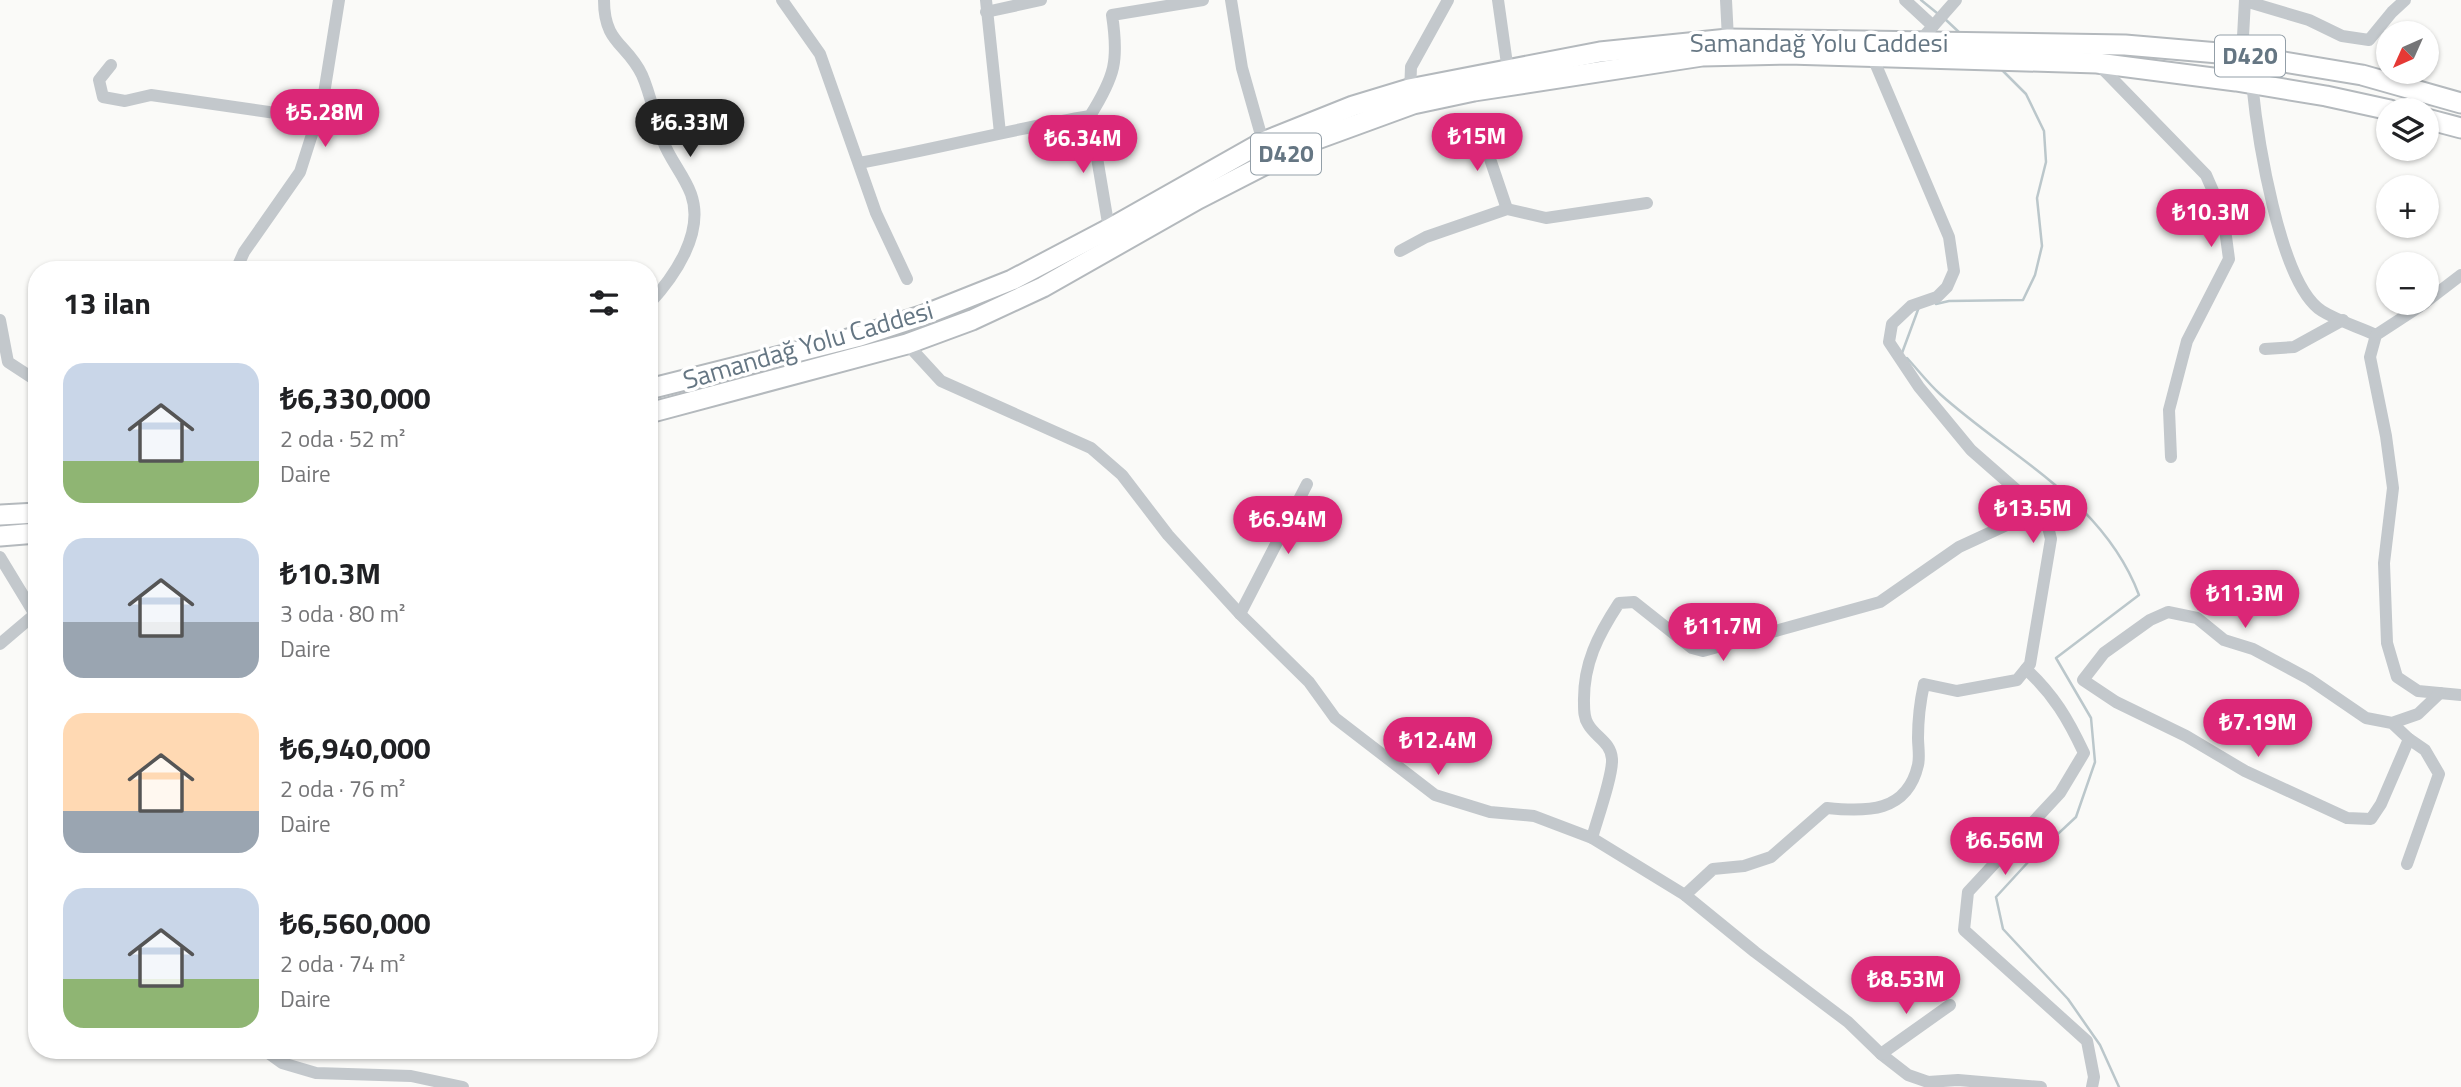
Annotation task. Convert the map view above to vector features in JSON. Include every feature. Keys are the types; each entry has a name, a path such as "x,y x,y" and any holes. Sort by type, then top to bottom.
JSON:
{"highway":[{"name":"Samandağ Yolu Caddesi","path":"658,411 907,344 972,320 1043,287 1198,199 1309,142 1411,97 1508,71 1600,52 1728,39 2125,44 2242,55 2362,75 2461,103"},
{"name":"Samandağ Yolu Caddesi","path":"658,387 860,336 924,315 1012,280 1263,142 1353,106 1474,91 1702,56 1788,54 2097,63 2252,83 2376,107"},
{"path":"2439,122 2461,128"},
{"path":"0,514 28,511"},
{"path":"0,536 28,534"}],"street":[{"path":"240,261 300,172 323,100 339,0"},
{"path":"604,0 606,23 614,40 641,74 664,144 691,193 695,214 690,240 681,261 658,292"},
{"path":"782,0 820,54 876,213 907,279"},
{"path":"1000,133 986,6 1041,0"},
{"path":"1108,0 1117,47 1113,72 1090,116 1109,229"},
{"path":"1112,15 1203,0"},
{"path":"1231,0 1242,68 1263,142"},
{"path":"1411,97 1411,67 1448,0"},
{"path":"1498,0 1508,71"},
{"path":"1726,0 1728,39"},
{"path":"1905,0 1935,24"},
{"path":"2242,55 2245,1 2309,20 2342,36 2369,40 2405,0"},
{"path":"1919,42 1952,4"},
{"path":"1685,895 1713,869 1744,866 1771,857 1826,808 1861,812 1895,803 1909,785 1918,765 1919,705 1924,684 1957,691 2017,680 2030,664 2051,539 2045,515 1970,450 1919,387 1889,342 1892,324 1911,306 1937,297 1947,287 1954,271 1949,237 1873,58"},
{"path":"2097,63 2206,176 2223,214 2229,259 2187,341 2169,410 2171,457"},
{"path":"111,65 99,80 103,97 125,101 151,95 317,120"},
{"path":"2252,83 2266,179 2285,247 2302,286 2320,310 2376,335"},
{"path":"859,163 1090,116"},
{"path":"1466,126 1488,153 1507,209"},
{"path":"1400,251 1426,237 1507,209 1546,218 1647,203"},
{"path":"2439,292 2461,275"},
{"path":"2406,315 2376,335 2370,356 2393,488 2384,563 2387,643 2398,677 2418,691 2461,695"},
{"path":"0,320 8,362 28,375"},
{"path":"2265,349 2294,347 2343,320"},
{"path":"907,344 941,381 1091,448 1122,475 1168,536 1240,614 1309,682 1335,718 1435,795 1490,811 1534,816 1592,838 1685,895 1848,1022 1881,1054 1908,1075 1928,1082 2041,1087"},
{"path":"1240,614 1307,484"},
{"path":"1592,838 1612,759 1608,745 1588,726 1584,716 1583,680 1609,618 1619,603 1633,602 1692,649 1703,651 1880,602 1959,547 2039,510"},
{"path":"0,557 28,603"},
{"path":"2409,739 2381,804 2371,820 2347,818 2245,771 2186,736 2116,702 2082,680 2104,653 2150,621 2168,612 2197,618 2224,640 2253,649 2309,679 2366,719 2392,723 2418,714 2440,693"},
{"path":"0,644 28,622"},
{"path":"2026,669 2048,690 2069,721 2084,753 2060,793 1968,892 1964,930 2087,1041 2094,1077 2092,1087"},
{"path":"2392,723 2425,750 2439,774 2407,864"},
{"path":"1881,1054 1950,1006"},
{"path":"276,1059 316,1073 411,1076 463,1087"}],"waterway":[{"path":"1921,0 1937,13"},
{"path":"1945,19 1961,34"},
{"path":"1936,304 1949,301 2023,300 2035,275 2042,246 2037,198 2046,162 2044,131 2026,94 2000,68"},
{"path":"1902,353 1919,307"},
{"path":"1907,358 1940,394 2053,483 2079,507 2103,533 2123,562 2139,595 2056,658 2091,718 2095,762 2076,817 2030,860 1996,897 2003,929 2068,999 2100,1045 2119,1087"}]}
